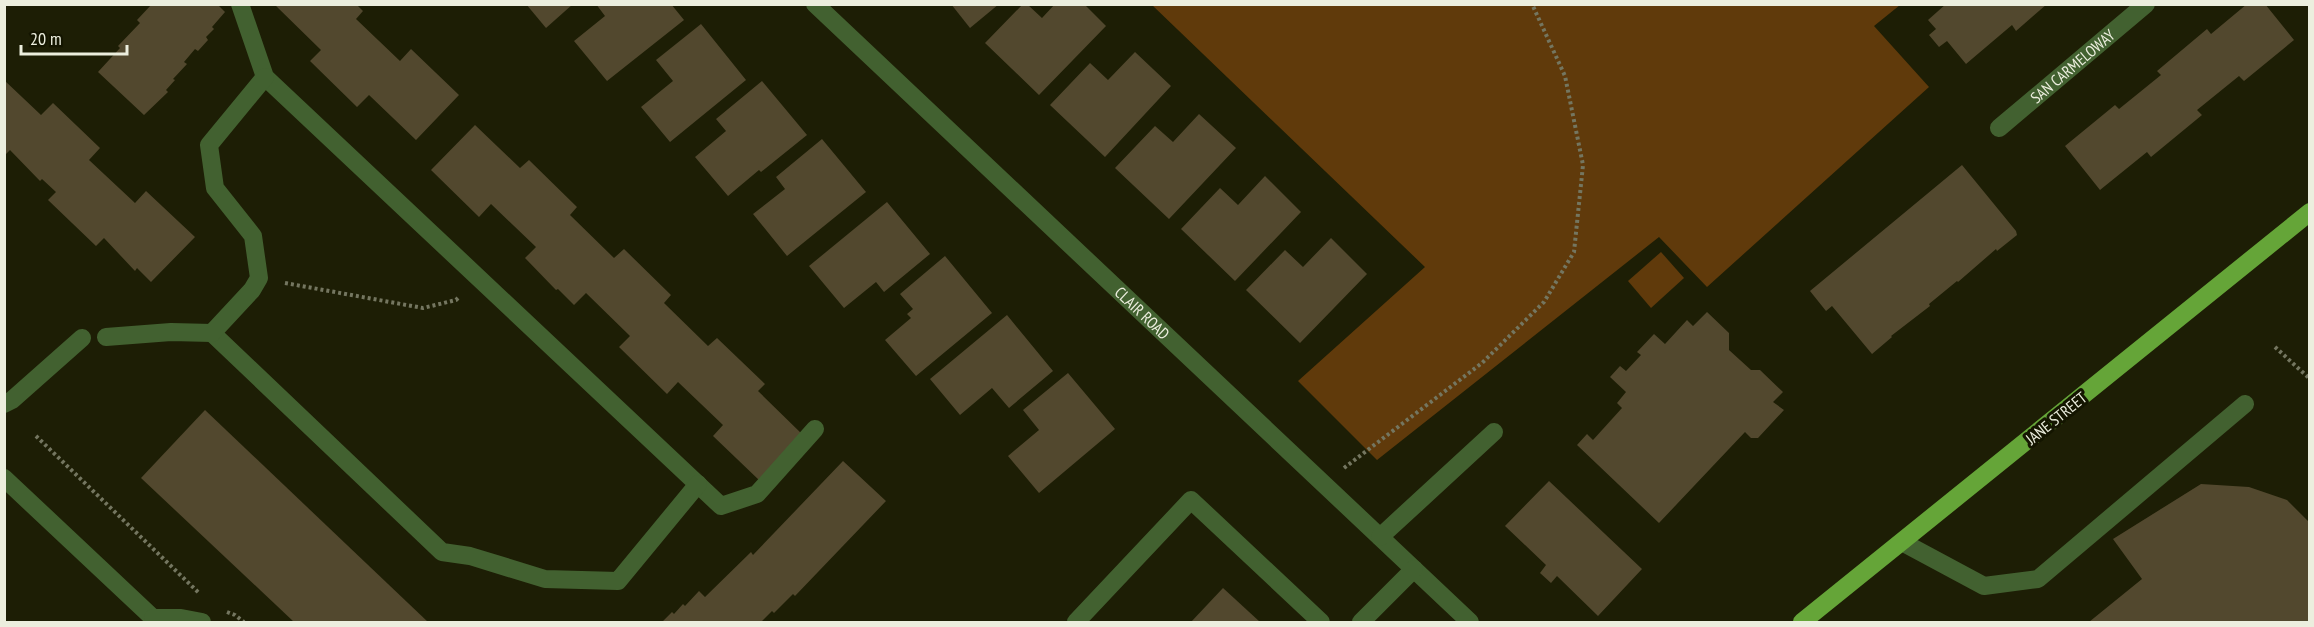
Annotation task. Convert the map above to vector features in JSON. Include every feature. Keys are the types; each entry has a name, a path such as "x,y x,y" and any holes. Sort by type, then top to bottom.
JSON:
{"main road":[{"name":"JANE STREET","path":"1802,622 2310,212"}],"street":[{"path":"240,4 265,77 721,506 757,494 815,429"},
{"name":"CLAIR ROAD","path":"815,4 1470,622"},
{"name":"SAN CARMELOWAY","path":"1999,128 2146,4"},
{"path":"212,333 252,291 259,278 253,236 215,188 209,145 265,77"},
{"path":"106,337 212,333 442,552 470,556 545,579 618,581 698,484"},
{"path":"4,404 12,400 81,338"},
{"path":"1902,542 1984,586 2038,579 2245,404"},
{"path":"1380,537 1494,432"},
{"path":"4,478 153,620 181,618 202,622"},
{"path":"1076,622 1191,500 1321,622"},
{"path":"1361,622 1414,569"}],"path":[{"path":"1323,484 1482,363 1544,302 1574,252 1583,165 1565,76 1532,4"},
{"path":"259,278 423,308 456,300 477,277"},
{"path":"2275,346 2310,379"},
{"path":"36,436 205,599"},
{"path":"224,611 244,622"}],"shaded area":[{"path":"1152,5 1900,5 1874,26 1929,87 1707,287 1659,237 1377,460 1298,381 1425,267"},
{"path":"1661,252 1684,278 1651,308 1628,281"}],"building":[{"path":"152,4 217,4 225,12 212,27 214,29 206,37 208,40 198,51 195,49 184,62 187,64 173,79 175,80 166,90 168,92 144,115 98,72 140,23 137,20"},
{"path":"274,4 356,4 363,11 356,19 400,61 411,49 459,95 416,140 369,95 357,107 310,61 321,50"},
{"path":"526,4 573,4 546,28"},
{"path":"596,4 671,4 684,20 607,81 574,41 605,16"},
{"path":"951,4 999,4 970,28"},
{"path":"1055,4 1084,4 1106,26 1039,95 985,43 1022,5 1028,5 1042,18"},
{"path":"1946,4 2047,4 2016,31 2012,25 1966,64 1947,41 1939,47 1929,35 1936,29 1928,20"},
{"path":"2247,4 2265,4 2294,40 2244,81 2239,76 2197,110 2202,115 2151,157 2147,152 2100,190 2065,146 2115,105 2119,109 2161,75 2157,71 2207,29 2211,34"},
{"path":"701,24 746,80 670,142 641,107 673,81 656,60"},
{"path":"1135,52 1171,86 1105,157 1050,105 1090,63 1108,80"},
{"path":"4,80 41,115 53,103 100,148 89,160 135,203 146,191 195,237 151,282 137,268 135,271 104,238 96,246 48,200 56,192 42,179 40,181 10,150 4,156"},
{"path":"762,81 807,135 728,196 695,157 726,131 716,119"},
{"path":"1199,114 1236,148 1169,219 1115,168 1155,126 1173,142"},
{"path":"475,125 520,168 529,160 577,207 570,215 614,258 624,249 671,295 664,303 708,346 717,338 765,384 758,391 804,436 760,481 713,436 723,425 678,382 667,394 619,347 630,336 586,293 574,305 525,258 536,247 491,204 479,217 431,170"},
{"path":"822,139 866,192 787,256 753,214 785,189 776,177"},
{"path":"1962,165 2017,235 1957,281 1872,354 1832,306 1826,311 1810,291"},
{"path":"1265,176 1301,212 1235,281 1181,229 1220,188 1238,205"},
{"path":"887,202 930,254 884,292 876,282 844,308 809,266"},
{"path":"1331,238 1367,274 1300,343 1246,290 1285,250 1303,267"},
{"path":"945,256 992,313 916,376 885,340 911,318 907,314 913,309 900,294"},
{"path":"1707,312 1729,333 1729,350 1751,370 1760,370 1783,392 1773,402 1784,410 1758,438 1751,438 1745,432 1659,523 1577,445 1587,434 1593,440 1622,408 1617,403 1626,392 1610,377 1620,366 1626,371 1641,355 1637,352 1654,334 1665,344 1687,320 1693,326"},
{"path":"1007,315 1053,371 1009,408 992,388 960,415 930,379"},
{"path":"1068,373 1115,429 1039,493 1008,456 1039,430 1023,410"},
{"path":"205,410 428,622 294,622 141,478"},
{"path":"843,461 886,501 795,596 793,594 761,622 663,621 683,604 685,606 699,591 705,597 751,552 753,555"},
{"path":"1549,481 1642,569 1598,616 1557,576 1551,583 1540,573 1546,565 1505,526"},
{"path":"2201,484 2249,487 2287,500 2310,523 2310,622 2089,622 2142,579 2113,539"},
{"path":"1223,588 1260,622 1191,622"}]}
